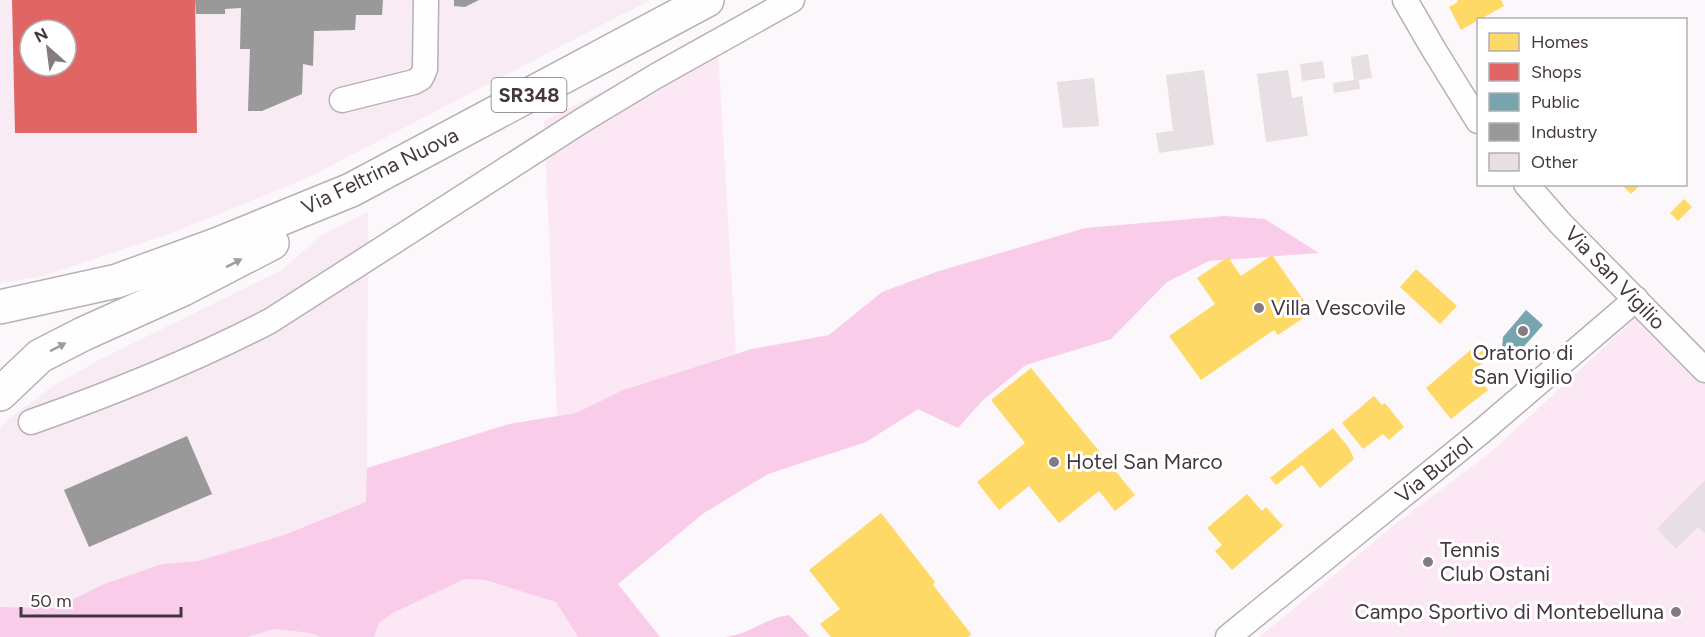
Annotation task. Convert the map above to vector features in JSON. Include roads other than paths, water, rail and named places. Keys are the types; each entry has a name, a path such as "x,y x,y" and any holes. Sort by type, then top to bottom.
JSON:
{"main road":[{"name":"Via Feltrina Nuova","path":"12,305 117,281 216,245 351,190 707,0"},
{"path":"6,388 40,356 268,246 351,190"}],"street":[{"path":"342,100 414,82 421,78 425,69 426,0"},
{"path":"32,422 127,387 219,348 270,321 583,120 656,76 792,0"},
{"path":"1405,0 1477,119"},
{"name":"Via San Vigilio","path":"1528,186 1561,224 1705,370"},
{"name":"Via Buziol","path":"1228,637 1482,431 1636,299"}],"place":[{"name":"Villa Vescovile","path":"1259,308"},
{"name":"Oratorio di San Vigilio","path":"1523,331"},
{"name":"Hotel San Marco","path":"1054,462"},
{"name":"Tennis Club Ostani","path":"1428,562"},
{"name":"Campo Sportivo di Montebelluna","path":"1676,612"}]}
